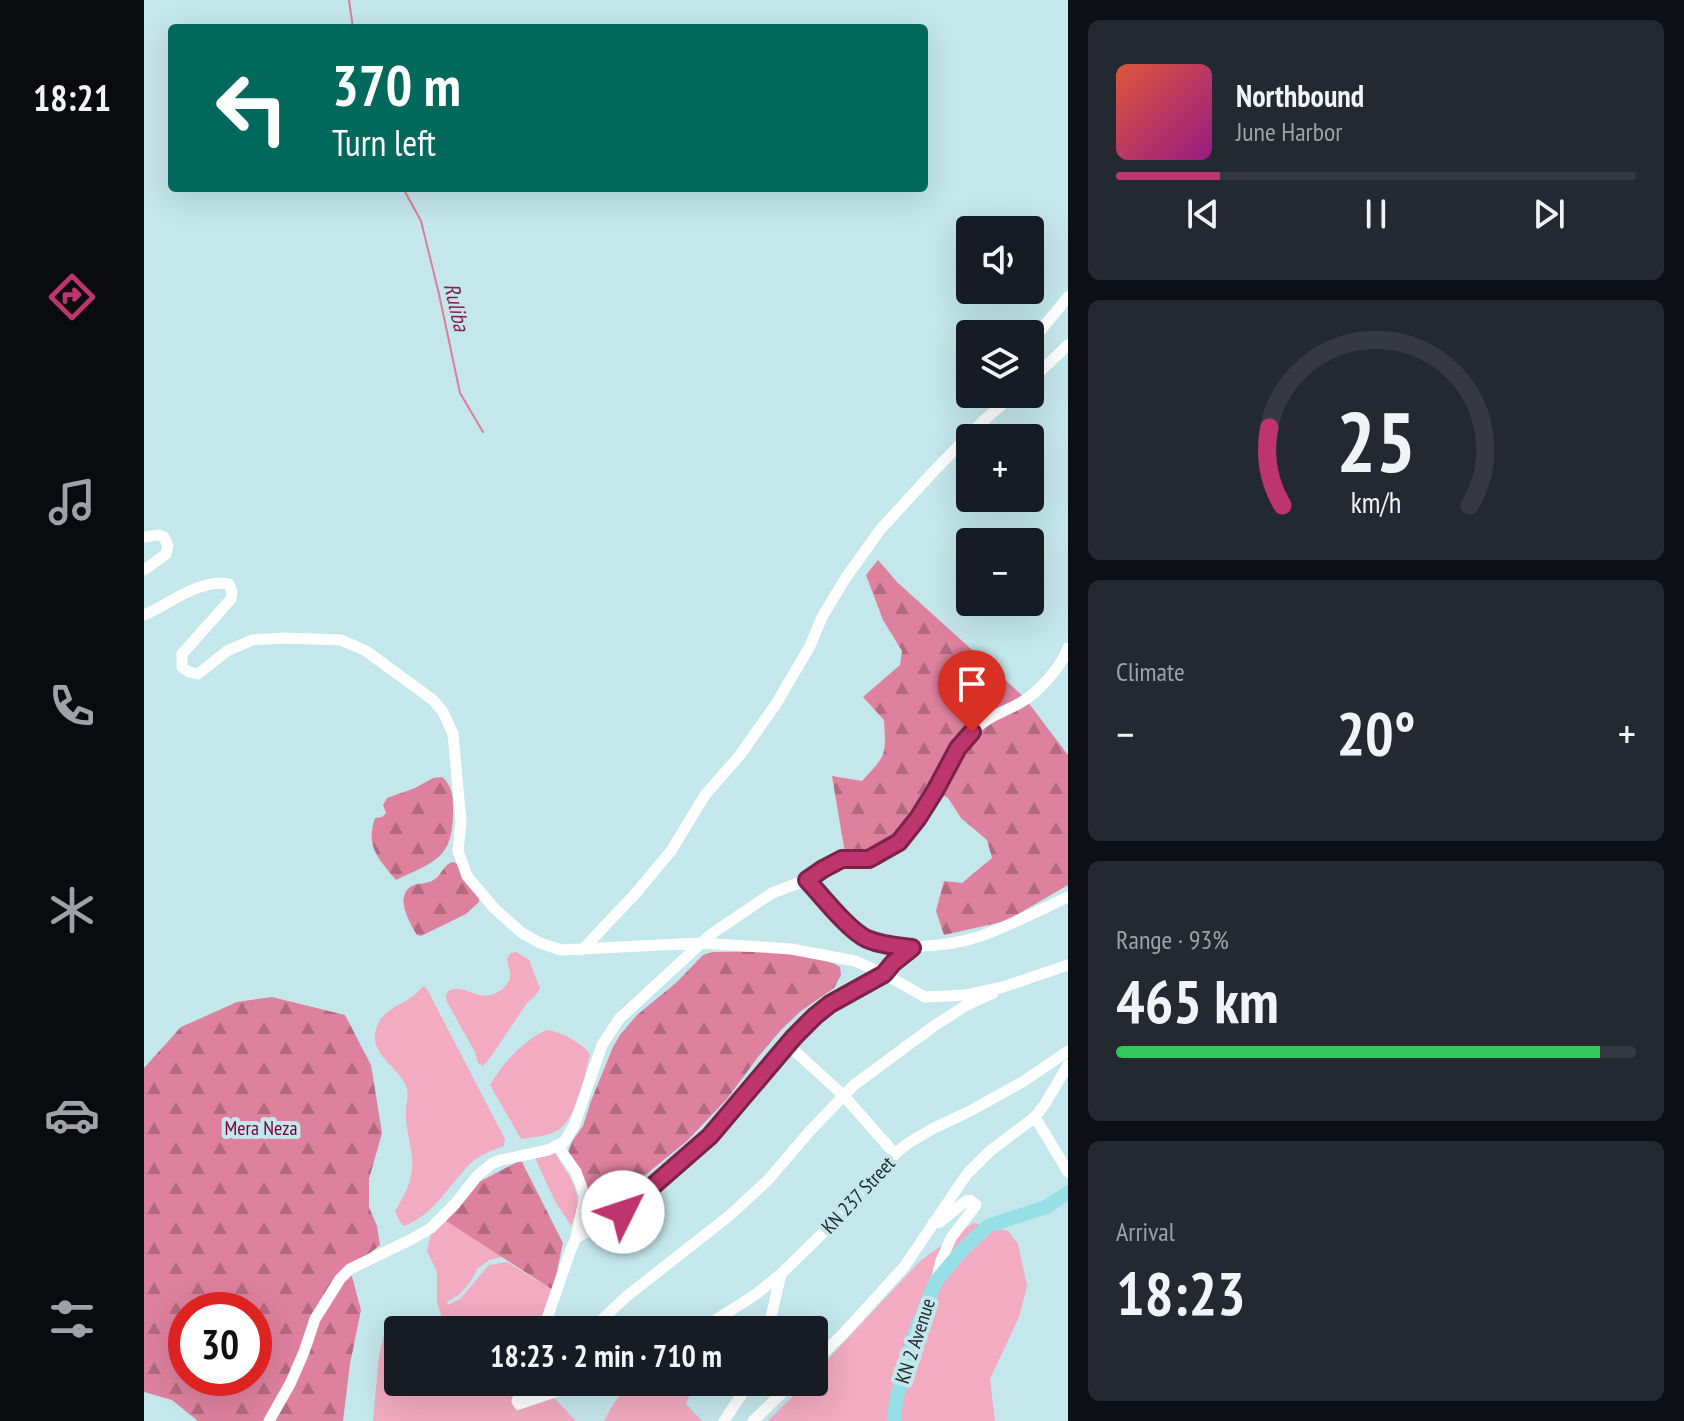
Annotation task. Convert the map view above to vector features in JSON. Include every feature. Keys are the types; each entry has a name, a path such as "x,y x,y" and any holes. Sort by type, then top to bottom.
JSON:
{"main road":[{"name":"KN 2 Avenue","path":"894,1421 896,1401 915,1332 936,1281 988,1226 1046,1207 1068,1193"}],"street":[{"path":"1044,326 1068,297"},
{"path":"1044,368 1068,345"},
{"path":"582,950 671,851 705,795 776,704 810,646 822,617 880,530 953,451 998,408"},
{"path":"144,537 164,537 168,546 166,554 144,570"},
{"path":"144,615 194,589 218,582 229,584 231,599 182,654 182,667 189,672 198,674 227,651 252,640 341,640 366,651 433,700 443,712 453,734 461,822 458,851 467,876 494,908 522,933 540,943 561,950 700,943 816,953 855,961 925,997 966,995 1003,987 1068,965"},
{"path":"269,1421 290,1384 315,1319 340,1279 350,1269 431,1228 478,1175 493,1163 548,1150 564,1142 574,1126 602,1045 619,1019 700,943 772,893 807,880 842,859 869,859 899,842 935,791 958,748 986,719 1027,699 1060,664 1068,648"},
{"path":"807,880 864,938 885,945 912,948 975,938 1068,897"},
{"path":"576,1238 623,1212 710,1136 815,1016 830,1004 884,974 912,948"},
{"path":"606,1316 729,1216 768,1180 854,1085 934,1026 1003,987"},
{"path":"788,1045 843,1095 895,1154"},
{"name":"KN 237 Street","path":"722,1316 781,1274 907,1144 1024,1081 1068,1051"},
{"path":"828,1348 904,1267 967,1174 990,1151 1035,1117 1068,1065"},
{"path":"1035,1117 1068,1172"},
{"path":"548,1316 576,1238 585,1196 576,1172 557,1145"},
{"path":"932,1223 944,1219 966,1201 970,1200 976,1205 951,1238 936,1281"},
{"path":"771,1316 781,1274"},
{"path":"519,1396 519,1404 539,1396"},
{"path":"724,1421 741,1396"},
{"path":"753,1421 779,1396"}],"shaded area":[{"path":"516,952 529,960 540,988 483,1066 478,1063 446,996 448,991 457,989 483,996 501,990 510,978 507,959"},
{"path":"422,987 428,991 505,1139 504,1146 486,1153 462,1172 424,1215 404,1226 395,1211 412,1173 406,1121 407,1089 402,1078 378,1050 375,1032 383,1016"},
{"path":"546,1030 571,1038 590,1054 579,1096 564,1125 549,1134 521,1139 490,1085 514,1053"},
{"path":"555,1153 577,1196 571,1226 555,1201 535,1158"},
{"path":"446,1221 502,1257 489,1260 477,1269 471,1281 460,1294 447,1302 448,1305 460,1299 489,1265 507,1262 553,1290 545,1316 442,1316 437,1303 437,1272 427,1251 431,1234"},
{"path":"973,1223 1008,1231 1018,1244 1027,1286 1019,1317 990,1379 995,1421 768,1421 793,1396 828,1396 828,1359 920,1261"},
{"path":"384,1334 384,1396 515,1396 512,1403 516,1411 536,1401 554,1398 576,1421 373,1421"},
{"path":"619,1396 689,1396 686,1404 702,1421 604,1421"}],"green space":[{"path":"878,560 897,582 1024,697 1068,755 1068,885 1006,921 944,935 936,911 944,881 962,883 992,858 987,840 961,818 948,798 929,787 891,837 873,850 845,853 832,776 862,781 883,754 884,720 863,697 900,665 902,651 883,620 866,575"},
{"path":"442,777 449,786 453,802 453,823 446,847 433,862 396,880 375,852 372,828 375,818 386,813 383,805 387,798"},
{"path":"453,862 458,864 480,894 479,902 466,914 421,936 417,935 405,911 406,892 413,885 432,881"},
{"path":"713,952 775,952 806,956 835,964 840,967 841,975 834,988 801,1011 781,1030 727,1099 687,1141 617,1198 602,1207 593,1208 588,1203 568,1152 583,1126 613,1047 637,1015 677,982 703,955"},
{"name":"Mera Neza","path":"272,997 345,1015 371,1065 382,1133 369,1179 369,1207 377,1226 380,1245 350,1269 361,1310 343,1421 198,1421 172,1400 144,1392 144,1068 181,1027 237,1002"},
{"path":"521,1160 563,1243 553,1290 446,1221 477,1183"}],"waterway":[{"name":"Ruliba","path":"349,0 352,24"},
{"name":"Ruliba","path":"405,192 421,221 460,393 483,432"}],"route":[{"path":"623,1212 710,1136 815,1016 830,1004 884,974 912,948 885,945 864,938 807,880 842,859 869,859 899,842 935,791 948,763 972,732"}]}
